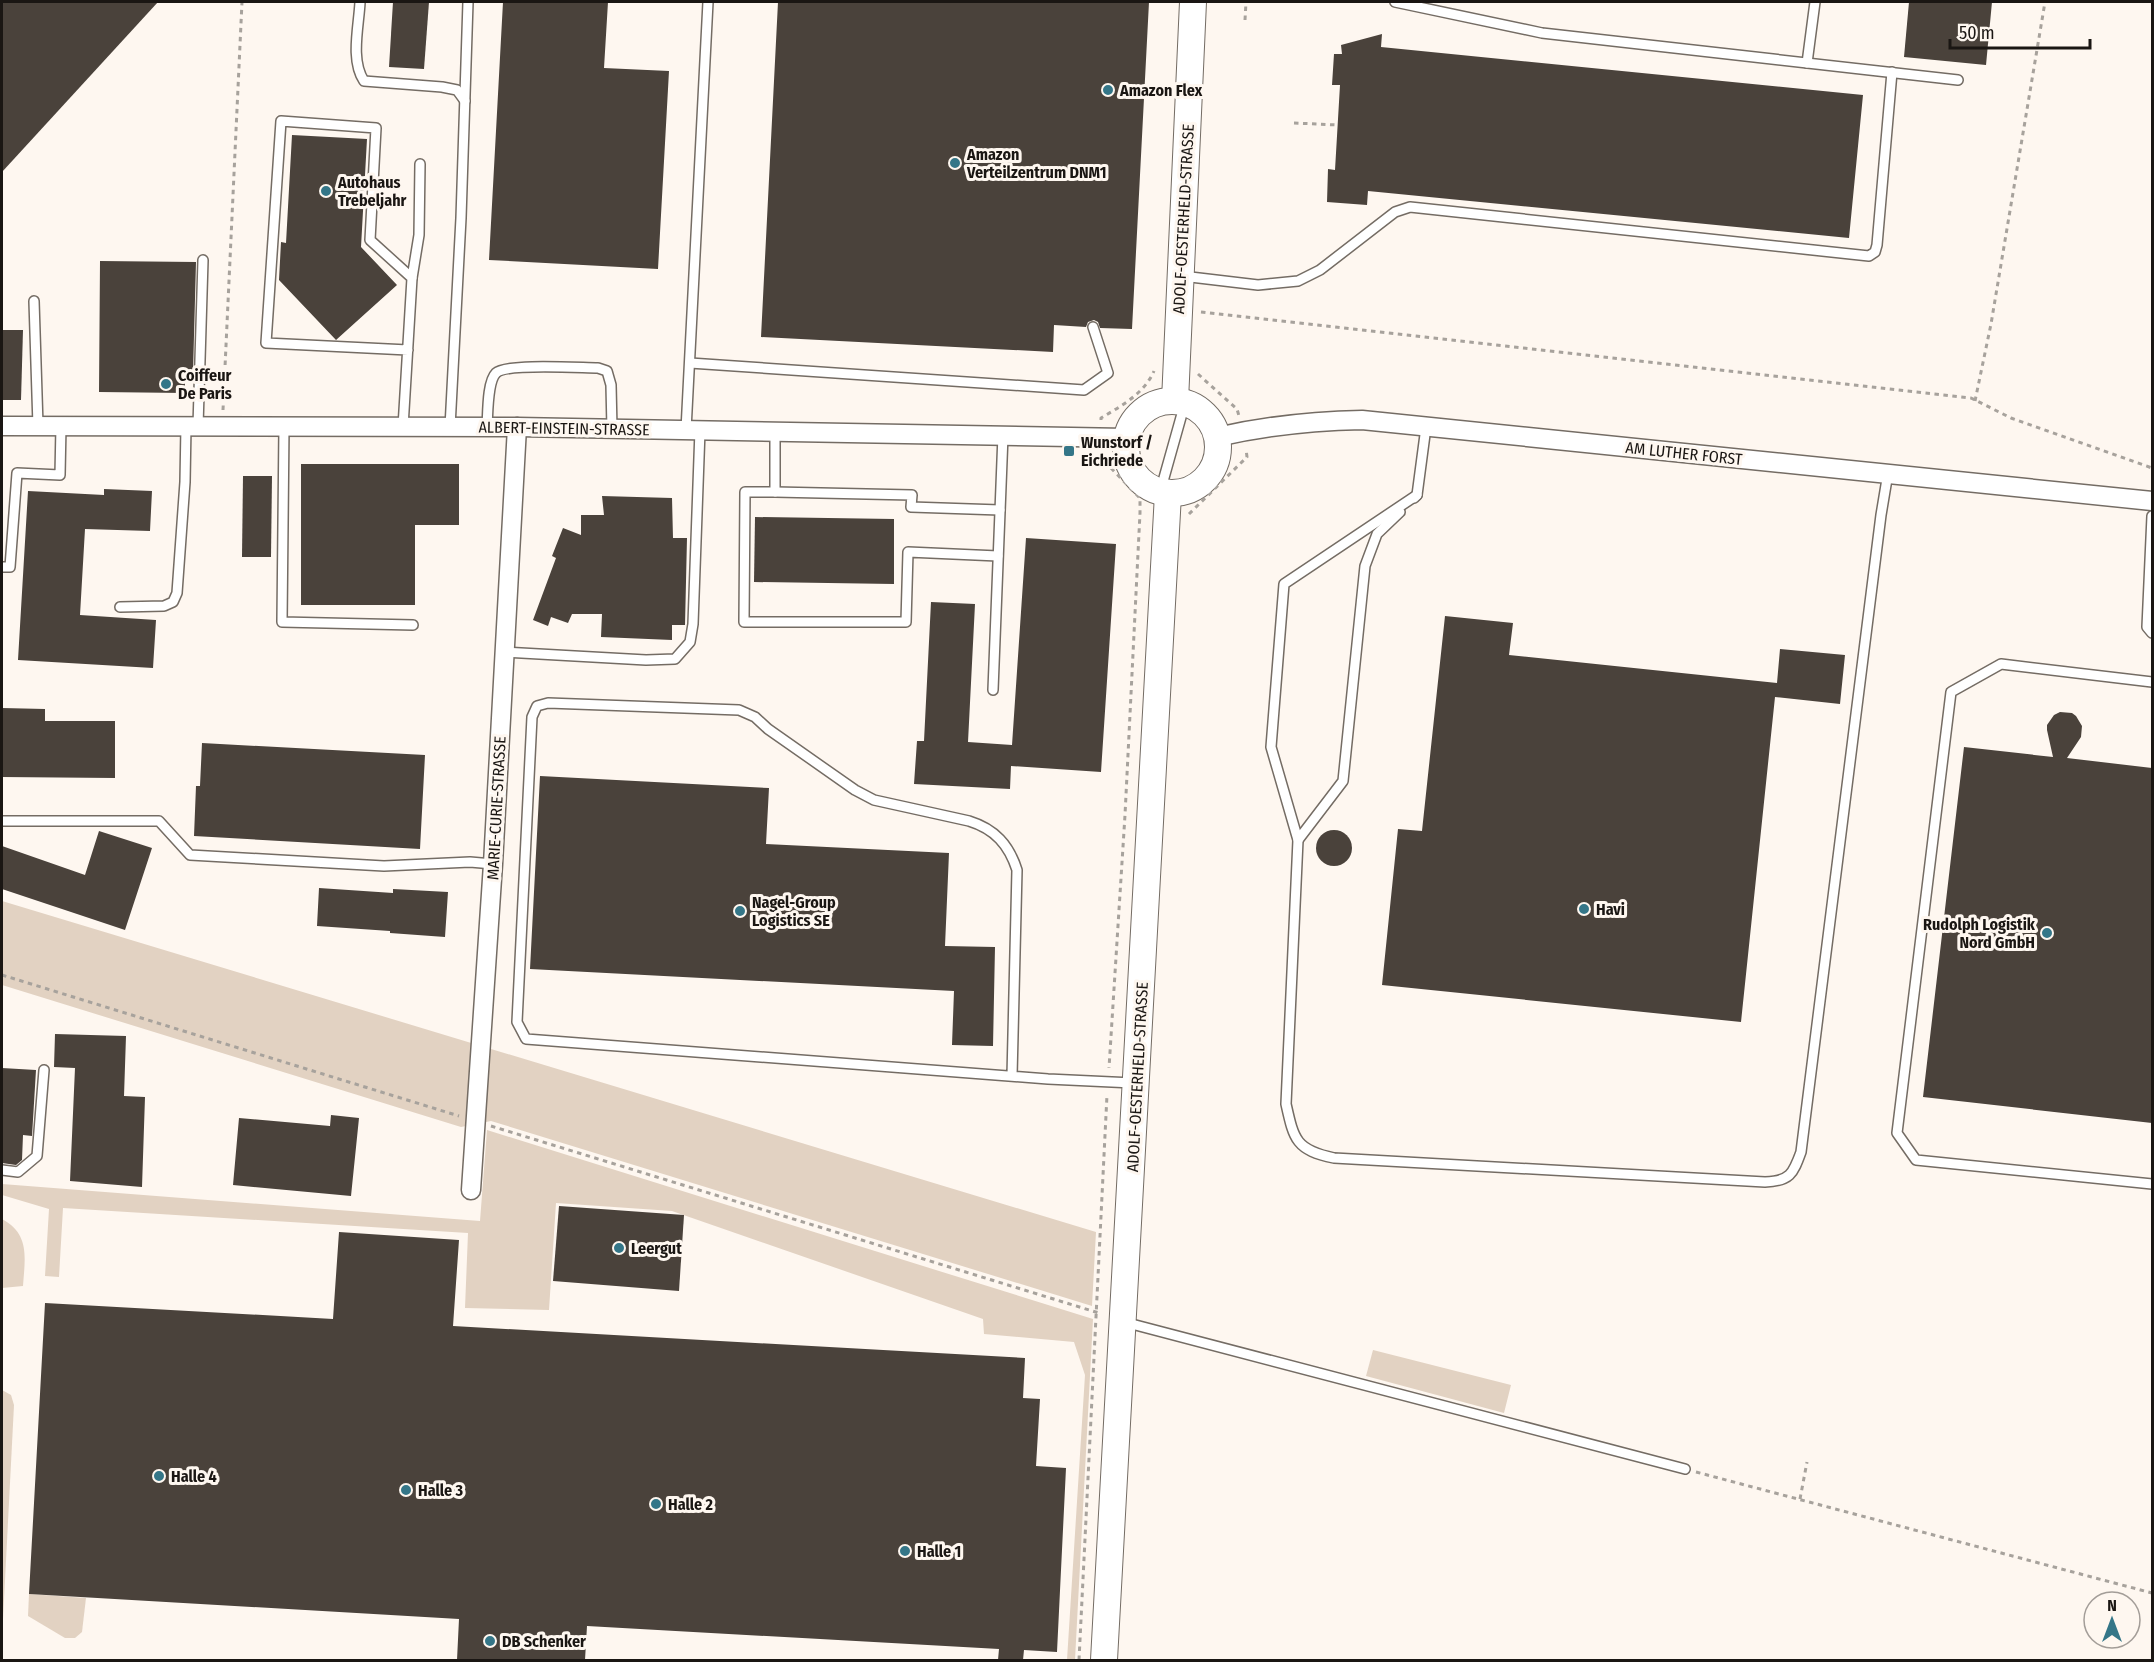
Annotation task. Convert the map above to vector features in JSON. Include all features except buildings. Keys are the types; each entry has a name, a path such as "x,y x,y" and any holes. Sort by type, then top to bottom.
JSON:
{"street":[{"name":"ADOLF-OESTERHELD-STRASSE","path":"1180,402 1178,312 1193,2"},
{"path":"1180,402 1196,408 1206,416 1217,437 1218,451 1215,465 1196,487 1183,492 1164,493 1147,486 1129,465 1125,452 1130,426 1138,416 1153,405 1180,402"},
{"name":"AM LUTHER FORST","path":"1217,437 1266,426 1317,421 1362,420 2152,501"},
{"name":"ALBERT-EINSTEIN-STRASSE","path":"2,426 517,427 1126,438"},
{"name":"MARIE-CURIE-STRASSE","path":"471,1190 493,864 517,427"},
{"name":"ADOLF-OESTERHELD-STRASSE","path":"1104,1660 1137,1084 1164,493"}],"lane":[{"path":"360,2 357,61 359,73 364,81 442,87 457,90 465,101"},
{"path":"450,427 468,2"},
{"path":"505,652 646,660 675,659 690,642 693,624 693,430 690,363 708,2"},
{"path":"1395,2 1542,33 1958,80"},
{"path":"1807,63 1815,2"},
{"path":"1180,275 1258,285 1298,281 1320,270 1395,212 1410,207 1869,256 1875,252 1877,245 1892,72"},
{"path":"408,350 266,343 281,121 376,128 370,240 412,279"},
{"path":"403,427 412,279 419,235 420,164"},
{"path":"120,607 164,606 173,602 177,593 185,482 192,426 202,260"},
{"path":"34,301 38,426"},
{"path":"690,363 1084,390 1108,373 1093,327"},
{"path":"487,427 489,392 495,374 501,369 516,367 598,368 607,372 610,385 612,429"},
{"path":"1164,493 1180,402"},
{"path":"2,567 10,567 17,473 60,475 61,426"},
{"path":"284,426 282,622 413,625"},
{"path":"1298,840 1343,781 1365,566 1377,534 1417,495 1426,427"},
{"path":"775,431 776,492"},
{"path":"993,690 1003,435"},
{"path":"1417,495 1284,584 1271,747 1298,840 1286,1104 1296,1139 1311,1153 1334,1158 1765,1182 1785,1179 1792,1173 1801,1152 1888,473"},
{"path":"998,556 908,552 906,622 744,622 745,492 912,495 911,507 1000,510"},
{"path":"2152,516 2152,564 2146,627 2152,633"},
{"path":"2152,682 2001,664 1951,692 1897,1133 1916,1160 2152,1185"},
{"path":"1012,1076 1017,870 1012,854 1000,838 983,825 873,800 768,729 755,717 739,710 548,703 537,706 532,717 517,1022 526,1039 1012,1076 1137,1084"},
{"path":"2,821 159,821 190,855 384,866 470,862 493,864"},
{"path":"2,1170 18,1172 37,1156 44,1070"},
{"path":"1123,1322 1685,1469"}],"path":[{"path":"222,426 242,2"},
{"path":"1245,20 1246,2"},
{"path":"1975,400 2045,2"},
{"path":"1294,123 1338,125"},
{"path":"1178,312 1971,398 2011,418 2152,468"},
{"path":"1079,1660 1140,513 1140,498 1100,459 1100,437"},
{"path":"2,975 1097,1312 1123,1322"},
{"path":"1800,1499 1808,1462"},
{"path":"1685,1469 2152,1593"}],"shaded area":[{"path":"2,901 1096,1232 1092,1306 491,1121 461,1127 2,985"},
{"path":"487,1130 1093,1319 1075,1660 1067,1660 1085,1375 1074,1342 984,1334 983,1319 672,1211 556,1203 549,1310 465,1308 468,1233 63,1208 59,1277 45,1276 49,1209 2,1195 2,1184 480,1221"},
{"path":"2,1219 17,1232 24,1248 23,1286 2,1288"},
{"path":"1373,1350 1511,1385 1504,1413 1366,1376"},
{"path":"2,1390 11,1395 14,1405 2,1639"},
{"path":"29,1594 86,1598 82,1632 75,1638 65,1638 28,1616"}],"place":[{"name":"Amazon Flex","path":"1108,90"},
{"name":"Amazon Verteilzentrum DNM1","path":"955,163"},
{"name":"Autohaus Trebeljahr","path":"326,191"},
{"name":"Coiffeur De Paris","path":"166,384"},
{"name":"Wunstorf / Eichriede","path":"1069,451"},
{"name":"Havi","path":"1584,909"},
{"name":"Nagel-Group Logistics SE","path":"740,911"},
{"name":"Rudolph Logistik Nord GmbH","path":"2047,933"},
{"name":"Leergut","path":"619,1248"},
{"name":"Halle 4","path":"159,1476"},
{"name":"Halle 3","path":"406,1490"},
{"name":"Halle 2","path":"656,1504"},
{"name":"Halle 1","path":"905,1551"},
{"name":"DB Schenker","path":"490,1641"}]}
